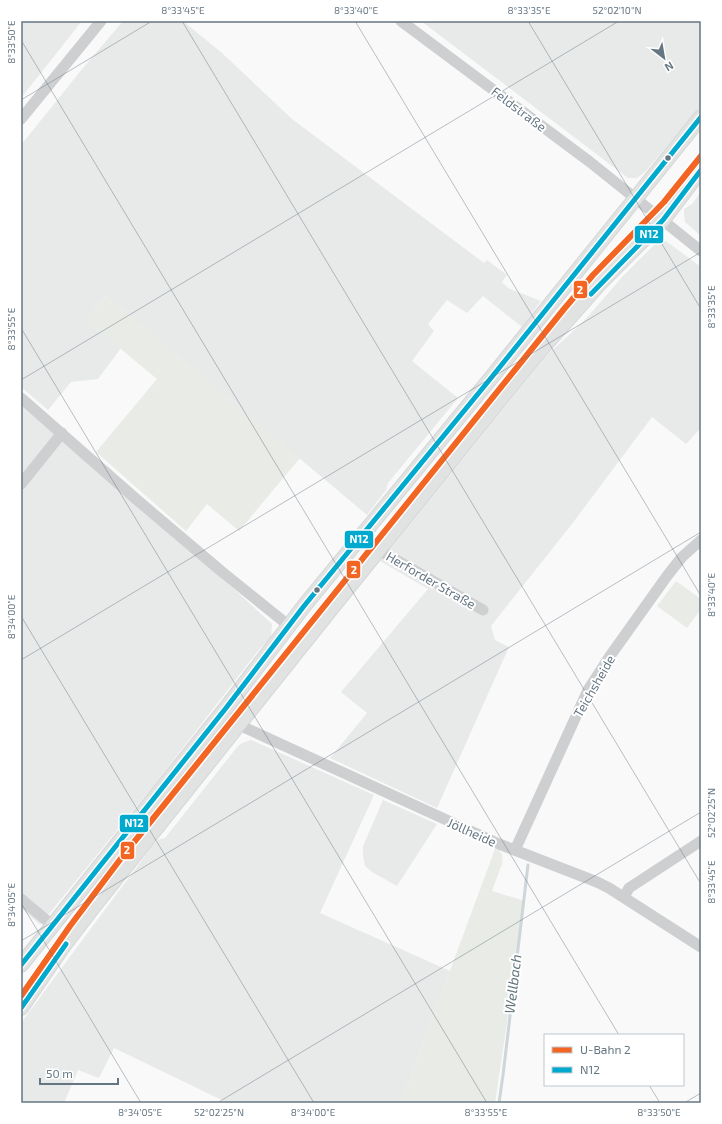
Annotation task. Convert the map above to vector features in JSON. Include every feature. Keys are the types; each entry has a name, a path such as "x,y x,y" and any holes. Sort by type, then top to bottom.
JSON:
{"main road":[{"path":"21,965 226,708 288,625 397,490 496,372 701,117"},
{"name":"Herforder Straße","path":"21,1008 62,948 94,906 538,353 601,282 663,220 701,170"},
{"path":"288,625 303,633 308,633 317,627"}],"street":[{"path":"21,119 101,21"},
{"name":"Feldstraße","path":"402,21 636,198"},
{"path":"636,198 701,251"},
{"path":"21,398 136,499 288,625"},
{"path":"21,484 62,433"},
{"name":"Teichsheide","path":"515,850 588,690 610,656 667,576 682,557 701,540"},
{"name":"Herforder Straße","path":"379,550 483,610"},
{"name":"Jöllheide","path":"239,725 515,850 597,882 624,897 701,947"},
{"path":"624,897 629,888 701,841"},
{"path":"21,899 52,925"}],"shaded area":[{"path":"21,21 82,21 21,98"},
{"path":"123,21 183,21 222,53 292,119 484,263 487,260 507,275 502,282 508,288 541,301 522,327 483,296 467,313 447,300 428,324 434,331 412,361 458,398 388,483 386,490 367,515 106,296 86,320 121,348 98,379 71,382 48,410 21,387 21,145"},
{"path":"421,21 701,21 701,106 645,172 637,178 628,178"},
{"path":"701,192 701,236 685,222 684,209 692,204"},
{"path":"666,241 701,267 701,428 686,444 652,417 572,524 491,626 495,640 509,647 437,808 330,758 367,713 341,692 428,589 380,561 546,356 583,322 624,275 654,245"},
{"path":"106,296 300,458 239,531 207,504 186,531 96,452 157,379 86,320"},
{"path":"21,406 235,590 272,624 271,637 258,651 158,780 40,925 21,908"},
{"path":"676,581 701,599 701,609 687,628 657,606"},
{"path":"251,740 374,795 320,913 450,971 401,1103 228,1103 114,1048 99,1078 78,1070 64,1103 21,1103 21,1023 153,845 158,840 165,838 238,746"},
{"path":"383,800 437,824 397,886 372,872 365,866 363,856 363,846"},
{"path":"495,849 501,853 502,864 492,891 525,901 495,1103 401,1103"}],"waterway":[{"name":"Wellbach","path":"499,1103 528,865"}],"metro line":[{"name":"2","path":"21,996 70,926 122,857 564,309 593,275 664,202 701,156"}],"transit line":[{"name":"N12","path":"21,965 226,708 304,606 491,378 701,117"},
{"name":"N12","path":"591,294 663,220 701,170"},
{"name":"N12","path":"21,1008 66,944"}]}
